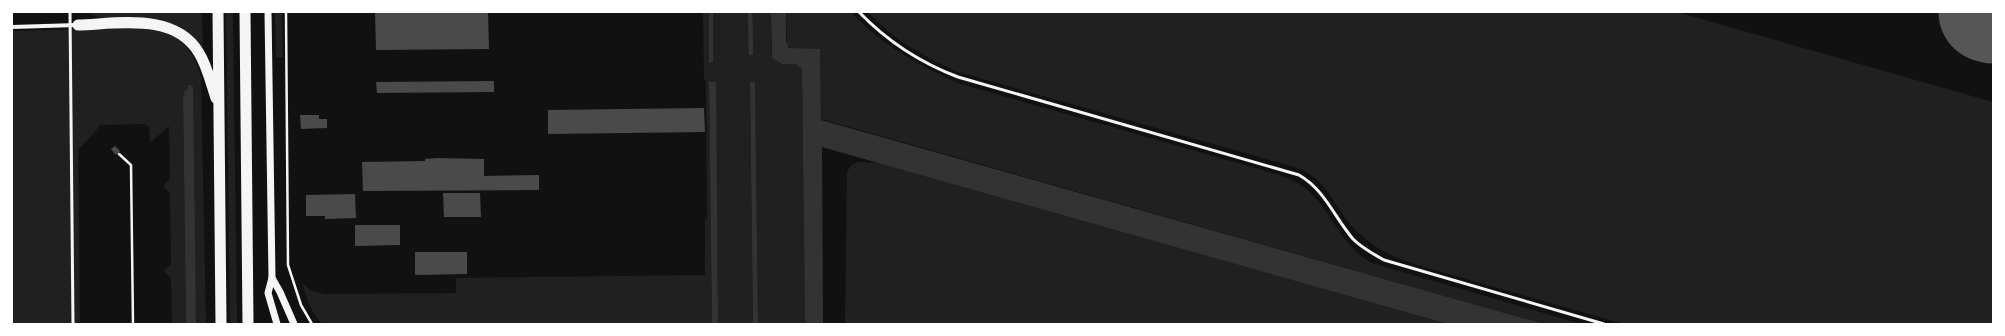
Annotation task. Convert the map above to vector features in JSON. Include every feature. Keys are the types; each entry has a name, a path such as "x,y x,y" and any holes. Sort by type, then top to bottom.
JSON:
{"highway":[{"path":"218,12 221,324"},
{"path":"245,12 248,324"},
{"path":"74,25 146,24 160,25 175,30 189,41 199,54 219,108"}],"street":[{"path":"268,12 272,278 268,293 277,324"},
{"path":"12,27 74,25"},
{"path":"272,278 294,324"}],"lane":[{"path":"70,12 74,25 73,324"},
{"path":"859,12 899,45 935,66 958,77 1299,175 1321,192 1346,229 1358,243 1384,260 1604,324"}],"path":[{"path":"286,12 288,266 301,305 312,324"},
{"path":"119,154 130,165 133,324"}],"shaded area":[{"path":"91,12 202,12 203,48 193,36 182,28 171,23 148,20 105,19 91,15"},
{"path":"226,12 233,12 237,324 230,324"},
{"path":"275,12 282,12 283,57 276,57"},
{"path":"703,12 709,12 710,63 713,62 713,12 771,12 771,54 782,64 796,64 802,69 805,324 758,324 755,83 750,83 753,324 718,324 715,82 709,82 712,324 322,324 309,305 302,283 312,291 325,294 456,293 456,278 705,275 705,219 707,218 706,80 704,80"},
{"path":"709,12 713,12 713,62 709,63"},
{"path":"771,12 786,12 786,41 789,48 820,49 821,120 1544,324 1448,324 822,147 823,324 805,324 802,69 796,64 782,64 772,58"},
{"path":"786,12 851,12 888,45 931,70 961,84 1280,175 1305,188 1322,207 1352,247 1361,256 1372,263 1581,324 1544,324 821,119 820,50 793,49 787,45"},
{"path":"868,12 1677,12 1993,102 1993,324 1624,324 1397,258 1370,243 1362,236 1348,221 1323,186 1301,169 959,72 934,61 910,47 888,31"},
{"path":"134,28 159,31 178,39 192,54 201,77 206,324 196,324 191,85 188,85 188,89 183,97 186,324 172,324 171,279 164,271 171,264 170,193 163,186 170,178 169,126 150,143 149,127 144,124 100,125 78,150 80,324 12,324 12,31"},
{"path":"709,82 716,82 718,324 712,324"},
{"path":"750,82 755,82 758,324 753,324"},
{"path":"188,85 193,87 196,324 186,324 183,96 185,91 188,89"},
{"path":"859,162 881,163 1448,324 845,324 847,172 851,165"}],"building":[{"path":"375,12 488,12 489,49 376,50"},
{"path":"494,81 494,92 377,93 376,82"},
{"path":"704,108 705,132 548,134 548,110"},
{"path":"300,115 319,115 319,119 327,119 327,128 301,129"},
{"path":"115,146 120,151 116,155 111,149"},
{"path":"425,159 484,159 484,176 539,175 539,190 363,191 362,162 425,161"},
{"path":"443,193 480,193 481,217 444,217"},
{"path":"355,194 356,218 325,219 325,216 306,216 306,195"},
{"path":"355,225 400,225 400,245 355,246"},
{"path":"415,252 467,252 467,274 415,275"}],"waterway":[{"path":"750,12 751,53"}],"runway":[{"path":"1989,12 1993,13"}]}
